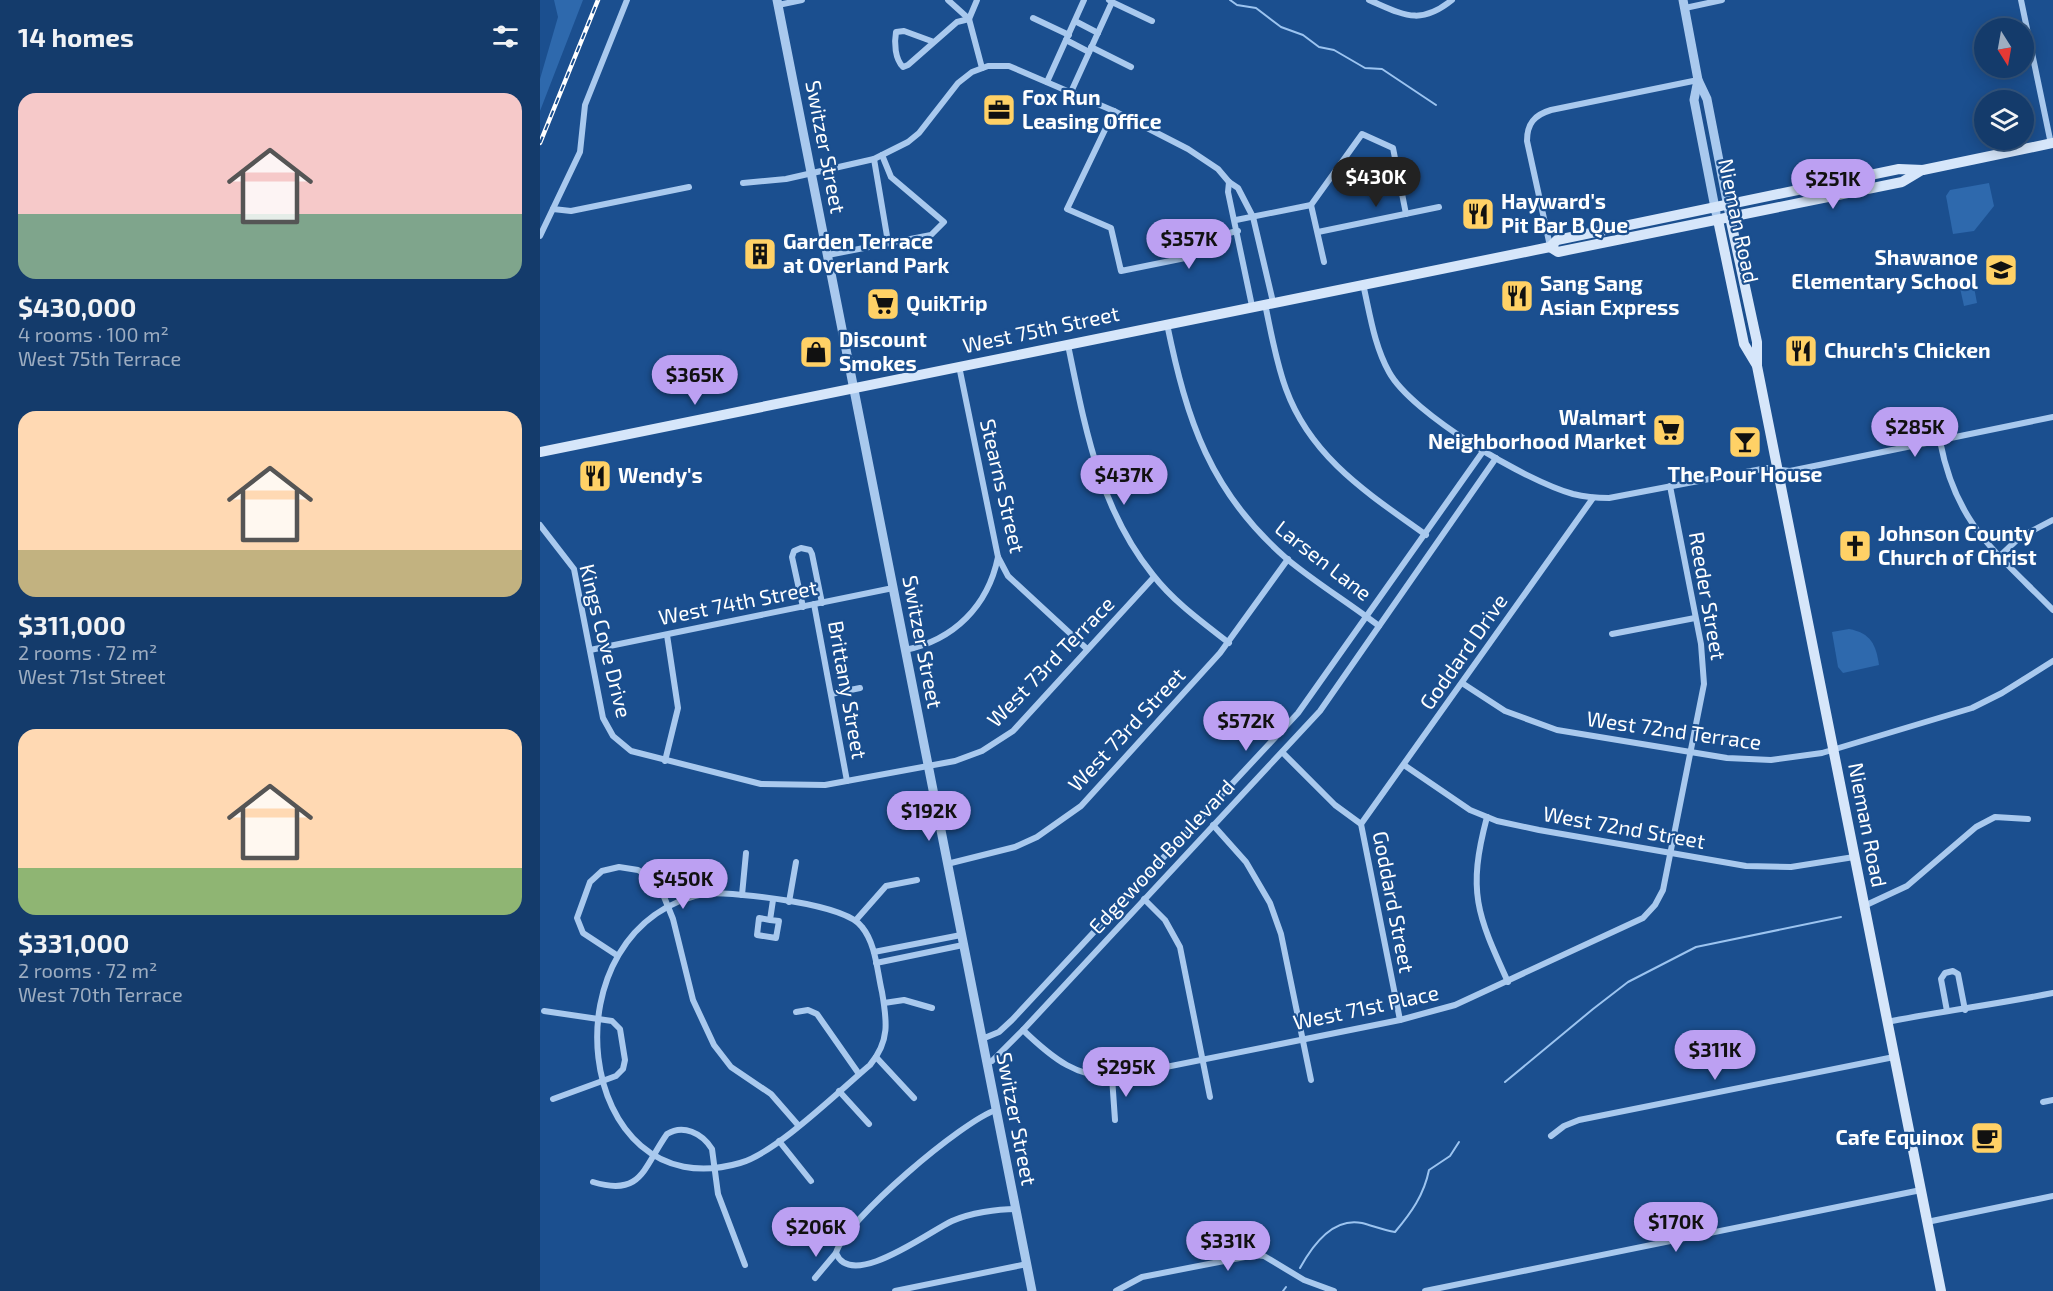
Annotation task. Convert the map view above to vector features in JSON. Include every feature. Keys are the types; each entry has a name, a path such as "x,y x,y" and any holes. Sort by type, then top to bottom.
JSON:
{"main road":[{"name":"West 75th Street","path":"540,452 1550,247 1557,240 1728,204 1899,170 1923,170 2052,144"},
{"name":"West 75th Street","path":"1550,247 1558,252 1718,220 1902,182 1923,170"},
{"name":"Nieman Road","path":"1730,217 1757,342 1757,366 1941,1291"},
{"name":"Nieman Road","path":"1718,220 1744,344 1757,366"}],"street":[{"path":"540,236 580,152 585,105 627,0"},
{"path":"777,2 802,0"},
{"path":"948,0 969,19 982,68"},
{"path":"969,19 977,0"},
{"path":"1047,82 1084,0"},
{"path":"1369,0 1396,12 1419,17 1435,13 1452,0"},
{"path":"1684,4 1722,0"},
{"path":"2021,0 2052,144"},
{"path":"1071,92 1111,1 1152,21"},
{"name":"Switzer Street","path":"777,2 1032,1291"},
{"name":"Nieman Road","path":"1684,4 1698,80 1707,99 1730,217"},
{"path":"1033,18 1090,50 1131,67"},
{"path":"934,42 904,31 896,32 894,40 899,63 903,67 908,65 957,22 969,19"},
{"path":"1075,21 1098,33"},
{"path":"743,183 786,179 874,159 908,142 932,118 958,83 982,68 1009,66 1114,111 1188,149 1218,169 1238,189 1253,217 1286,389 1312,438 1353,483 1426,535"},
{"path":"1550,247 1528,152 1529,126 1542,113 1698,80"},
{"name":"Nieman Road","path":"1698,80 1694,100 1718,220"},
{"path":"1114,111 1067,210 1111,228 1121,272 1190,257 1187,242 1238,231"},
{"path":"1236,220 1311,204 1362,134 1393,148 1406,214"},
{"path":"828,255 931,235 944,222 891,177 882,155"},
{"path":"874,159 888,242"},
{"path":"1229,182 1228,192 1236,220 1252,306"},
{"path":"553,209 571,211 689,187"},
{"path":"1311,204 1324,262"},
{"path":"1318,232 1439,207"},
{"path":"1363,284 1379,351 1400,388 1414,403 1496,458 1571,494 1609,498 1767,468 1790,471 2053,417"},
{"name":"Larsen Lane","path":"1167,324 1184,400 1208,459 1230,496 1250,522 1288,559 1379,626"},
{"path":"1068,344 1091,451 1101,483 1120,526 1154,577 1195,617 1228,643"},
{"name":"Stearns Street","path":"959,366 998,556 1008,576 1087,649"},
{"path":"1940,441 1948,477 1961,508 1974,528 2053,610"},
{"name":"Edgewood Boulevard","path":"982,1039 999,1032 1012,1020 1284,729 1320,686 1484,450"},
{"name":"Edgewood Boulevard","path":"987,1063 992,1061 1023,1030 1320,711 1496,458"},
{"name":"Reeder Street","path":"1670,486 1703,661 1704,684 1671,853"},
{"name":"Goddard Drive","path":"1361,824 1593,498"},
{"path":"2000,556 2020,537 2053,520"},
{"name":"Kings Cove Drive","path":"540,525 574,569 603,718 613,736 632,751 761,784 794,786 847,781 928,766"},
{"path":"803,607 792,556 794,551 801,548 806,548 812,554 822,603"},
{"path":"905,650 936,642 956,629 993,580 998,556"},
{"name":"West 73rd Street","path":"947,864 1015,847 1062,821 1099,788 1228,643 1288,559"},
{"name":"West 73rd Terrace","path":"928,766 974,755 1003,739 1154,577"},
{"name":"West 74th Street","path":"590,650 893,588"},
{"name":"Brittany Street","path":"814,604 847,781"},
{"path":"1612,634 1695,618"},
{"path":"665,761 678,708 666,634"},
{"name":"West 72nd Terrace","path":"1462,683 1505,711 1541,726 1691,753 1743,760 1771,760 1833,750 1972,708 2002,693 2053,661"},
{"path":"831,694 860,688"},
{"name":"Goddard Street","path":"1282,753 1335,805 1361,824 1400,1020"},
{"name":"West 72nd Street","path":"1404,765 1458,803 1486,817 1539,830 1765,867 1814,864 1854,857"},
{"path":"1486,817 1476,873 1477,902 1482,925 1508,982"},
{"path":"1864,907 1907,886 1976,826 1995,817 2028,819"},
{"path":"1213,825 1246,862 1270,903 1281,934 1311,1080"},
{"path":"742,895 746,853"},
{"name":"West 71st Place","path":"1023,1030 1063,1065 1093,1075 1112,1077 1400,1020 1455,1005 1643,918 1659,898 1671,853"},
{"path":"789,902 795,861"},
{"path":"615,954 583,933 577,923 590,882 595,876 619,867 649,875 658,882 668,904 693,1000 714,1045 731,1066 765,1089 798,1125"},
{"path":"856,920 886,886 917,880"},
{"path":"708,892 742,895 839,911 856,920 867,934 874,952 887,1031 882,1049 859,1074 779,1141 754,1158 715,1168 686,1167 654,1154 637,1142 619,1123 600,1082 594,1058 593,1017 601,982 615,954 645,919 668,904 687,896 708,892"},
{"path":"1144,899 1165,920 1180,947 1210,1098"},
{"path":"770,920 773,900"},
{"path":"874,952 961,935"},
{"path":"876,963 963,945"},
{"path":"1947,1011 1941,979 1945,973 1953,971 1958,974 1965,1010"},
{"path":"1887,1022 2053,993"},
{"path":"884,1003 904,1000 932,1008"},
{"path":"796,1012 808,1010 817,1014 859,1074"},
{"path":"544,1011 612,1021 620,1029 625,1060 623,1069 616,1076 553,1099"},
{"path":"876,1057 914,1098"},
{"path":"1551,1136 1564,1126 1580,1120 1894,1057"},
{"path":"1112,1077 1115,1120"},
{"path":"839,1091 869,1124"},
{"path":"2043,1102 2053,1100"},
{"path":"815,1278 849,1232 890,1187 976,1121 996,1110"},
{"path":"593,1182 620,1188 633,1183 641,1176 667,1134 682,1128 708,1142 715,1168 718,1194 745,1265"},
{"path":"779,1141 811,1180"},
{"path":"1425,1291 1921,1190"},
{"path":"1927,1222 2053,1196"},
{"path":"836,1252 845,1264 864,1268 959,1218 1016,1209"},
{"path":"1116,1291 1142,1277 1255,1255 1264,1256 1304,1280 1334,1291"},
{"path":"895,1291 1027,1264"}],"shaded area":[{"path":"554,0 583,0 540,111 540,79 558,17"},
{"path":"1989,183 1994,206 1974,231 1953,234 1946,196 1950,190"},
{"path":"1972,276 1977,303 1964,306 1958,279"},
{"path":"1849,629 1863,634 1871,641 1879,665 1843,673 1838,667 1832,632"}],"waterway":[{"path":"1230,0 1237,5 1256,8 1281,27 1303,35 1319,47 1334,50 1365,68 1382,69 1436,105"},
{"path":"1505,1082 1628,982 1696,947 1841,917"},
{"path":"1300,1268 1317,1243 1342,1224 1362,1223 1395,1232 1416,1203 1424,1188 1429,1170 1450,1156 1459,1142"},
{"path":"1283,1291 1286,1287"}],"railway":[{"path":"540,143 598,0"}],"place":[{"name":"Fox Run Leasing Office","path":"999,110"},
{"name":"Hayward's Pit Bar B Que","path":"1478,214"},
{"name":"Garden Terrace at Overland Park","path":"760,254"},
{"name":"Shawanoe Elementary School","path":"2001,270"},
{"name":"Sang Sang Asian Express","path":"1517,296"},
{"name":"QuikTrip","path":"883,304"},
{"name":"Church's Chicken","path":"1801,351"},
{"name":"Discount Smokes","path":"816,352"},
{"name":"Walmart Neighborhood Market","path":"1669,430"},
{"name":"The Pour House","path":"1745,442"},
{"name":"Wendy's","path":"595,476"},
{"name":"Johnson County Church of Christ","path":"1855,546"},
{"name":"Cafe Equinox","path":"1987,1138"}]}
